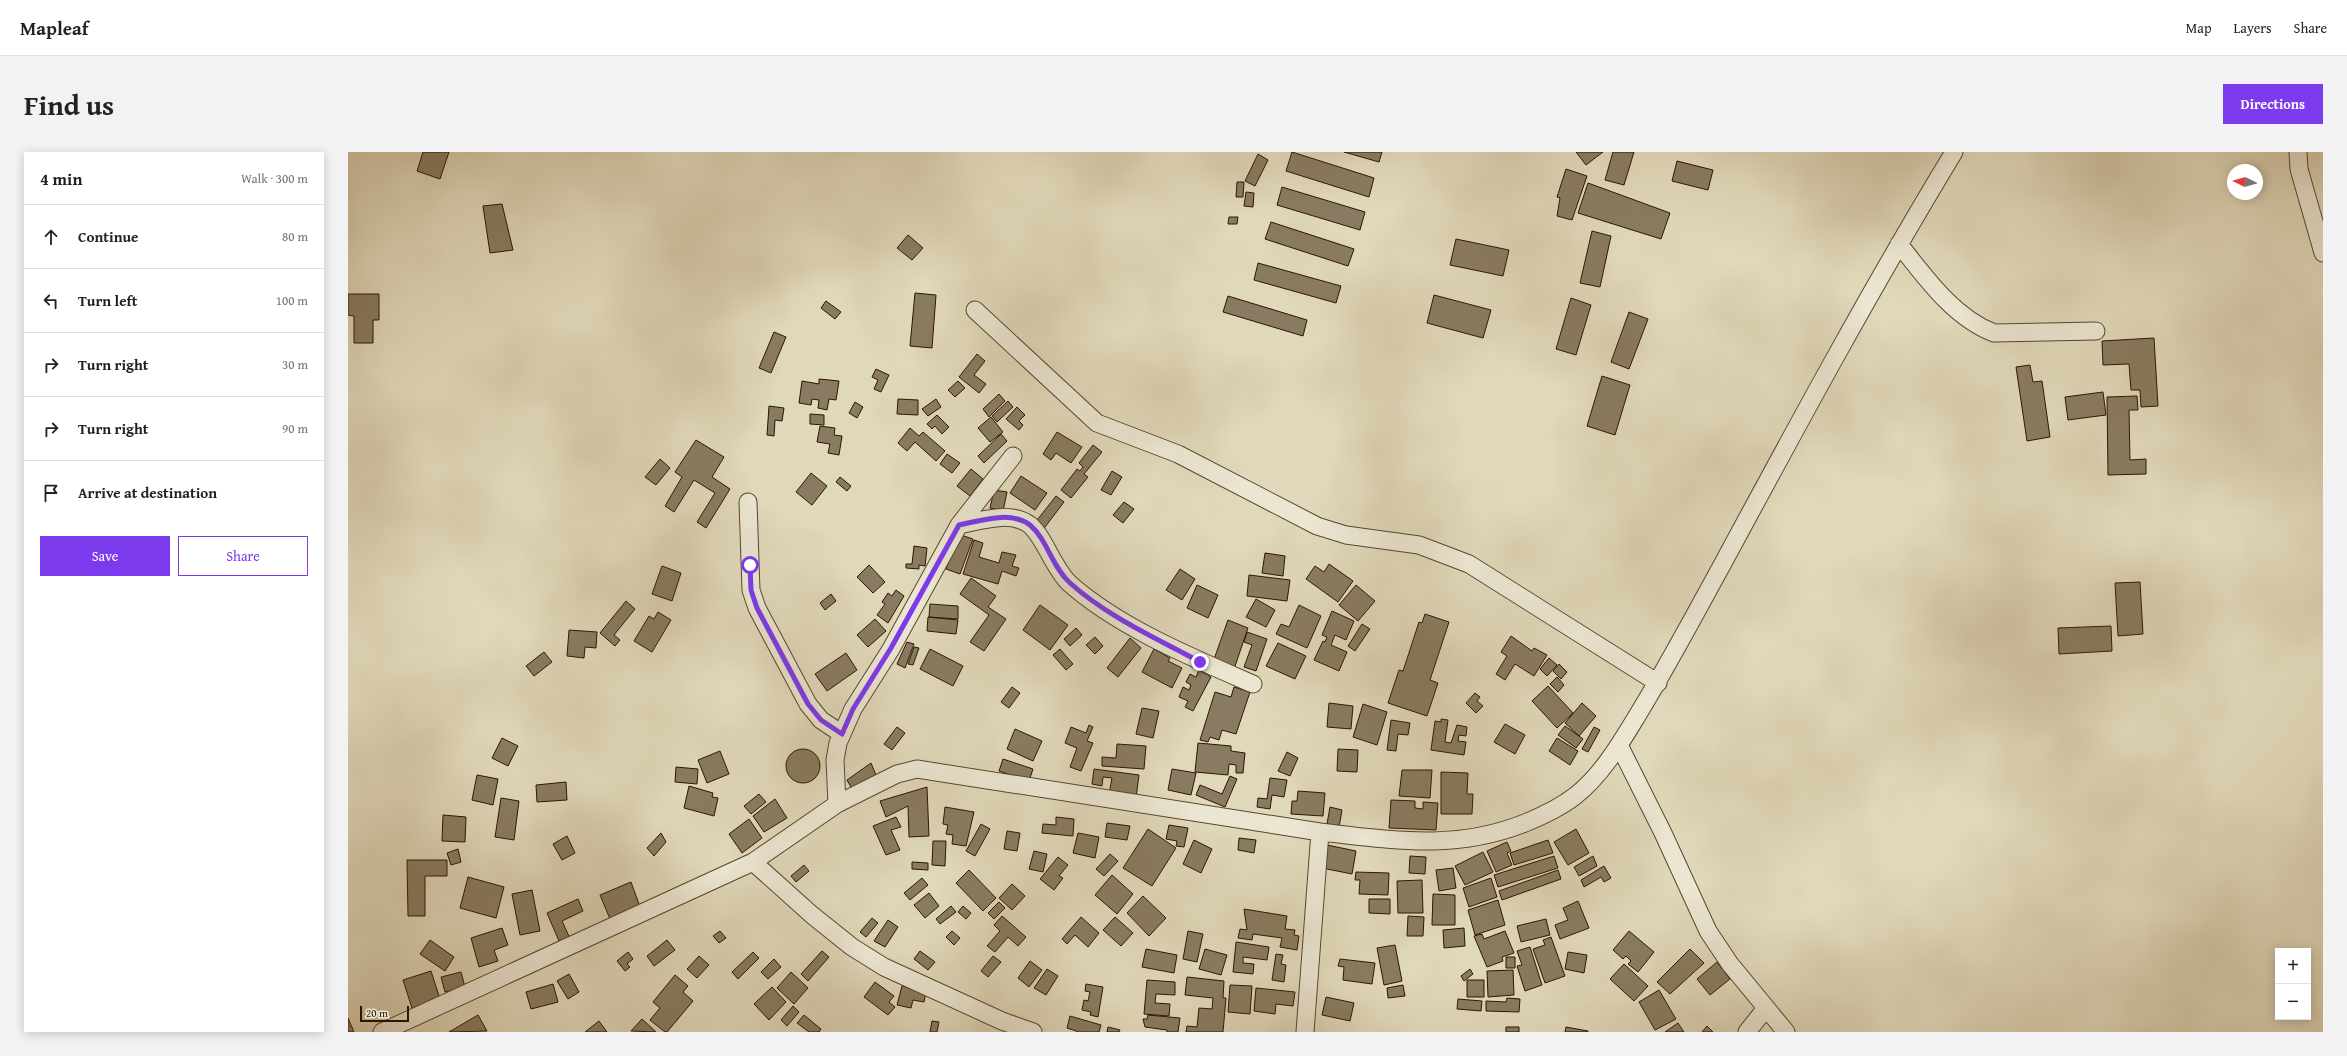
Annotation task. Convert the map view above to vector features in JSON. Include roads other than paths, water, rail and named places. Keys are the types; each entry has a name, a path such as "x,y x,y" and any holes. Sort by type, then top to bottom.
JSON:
{"street":[{"path":"394,1030 753,862 837,804 897,774 917,769 1320,832 1384,839 1442,842 1475,839 1501,833 1539,817 1574,797 1595,776 1619,745 1658,683 1792,435 1899,244 1954,152"},
{"path":"2298,152 2299,169 2323,253"},
{"path":"1899,244 1945,299 1984,329 1994,333 2096,331"},
{"path":"975,310 1097,423 1178,454 1317,526 1346,535 1419,546 1469,564 1658,683"},
{"path":"837,804 834,760 842,734 853,709 891,648 959,525 1013,456"},
{"path":"748,502 751,590 757,608 808,704 821,720 842,734"},
{"path":"959,525 1001,517 1016,519 1030,525 1041,541 1052,562 1069,582 1111,614 1200,662 1253,684"},
{"path":"1619,745 1663,833 1708,931 1730,964 1786,1032"},
{"path":"1305,1032 1320,832"},
{"path":"753,862 812,915 852,947 884,967 1002,1021 1033,1032"},
{"path":"1747,1032 1766,1008"}]}
